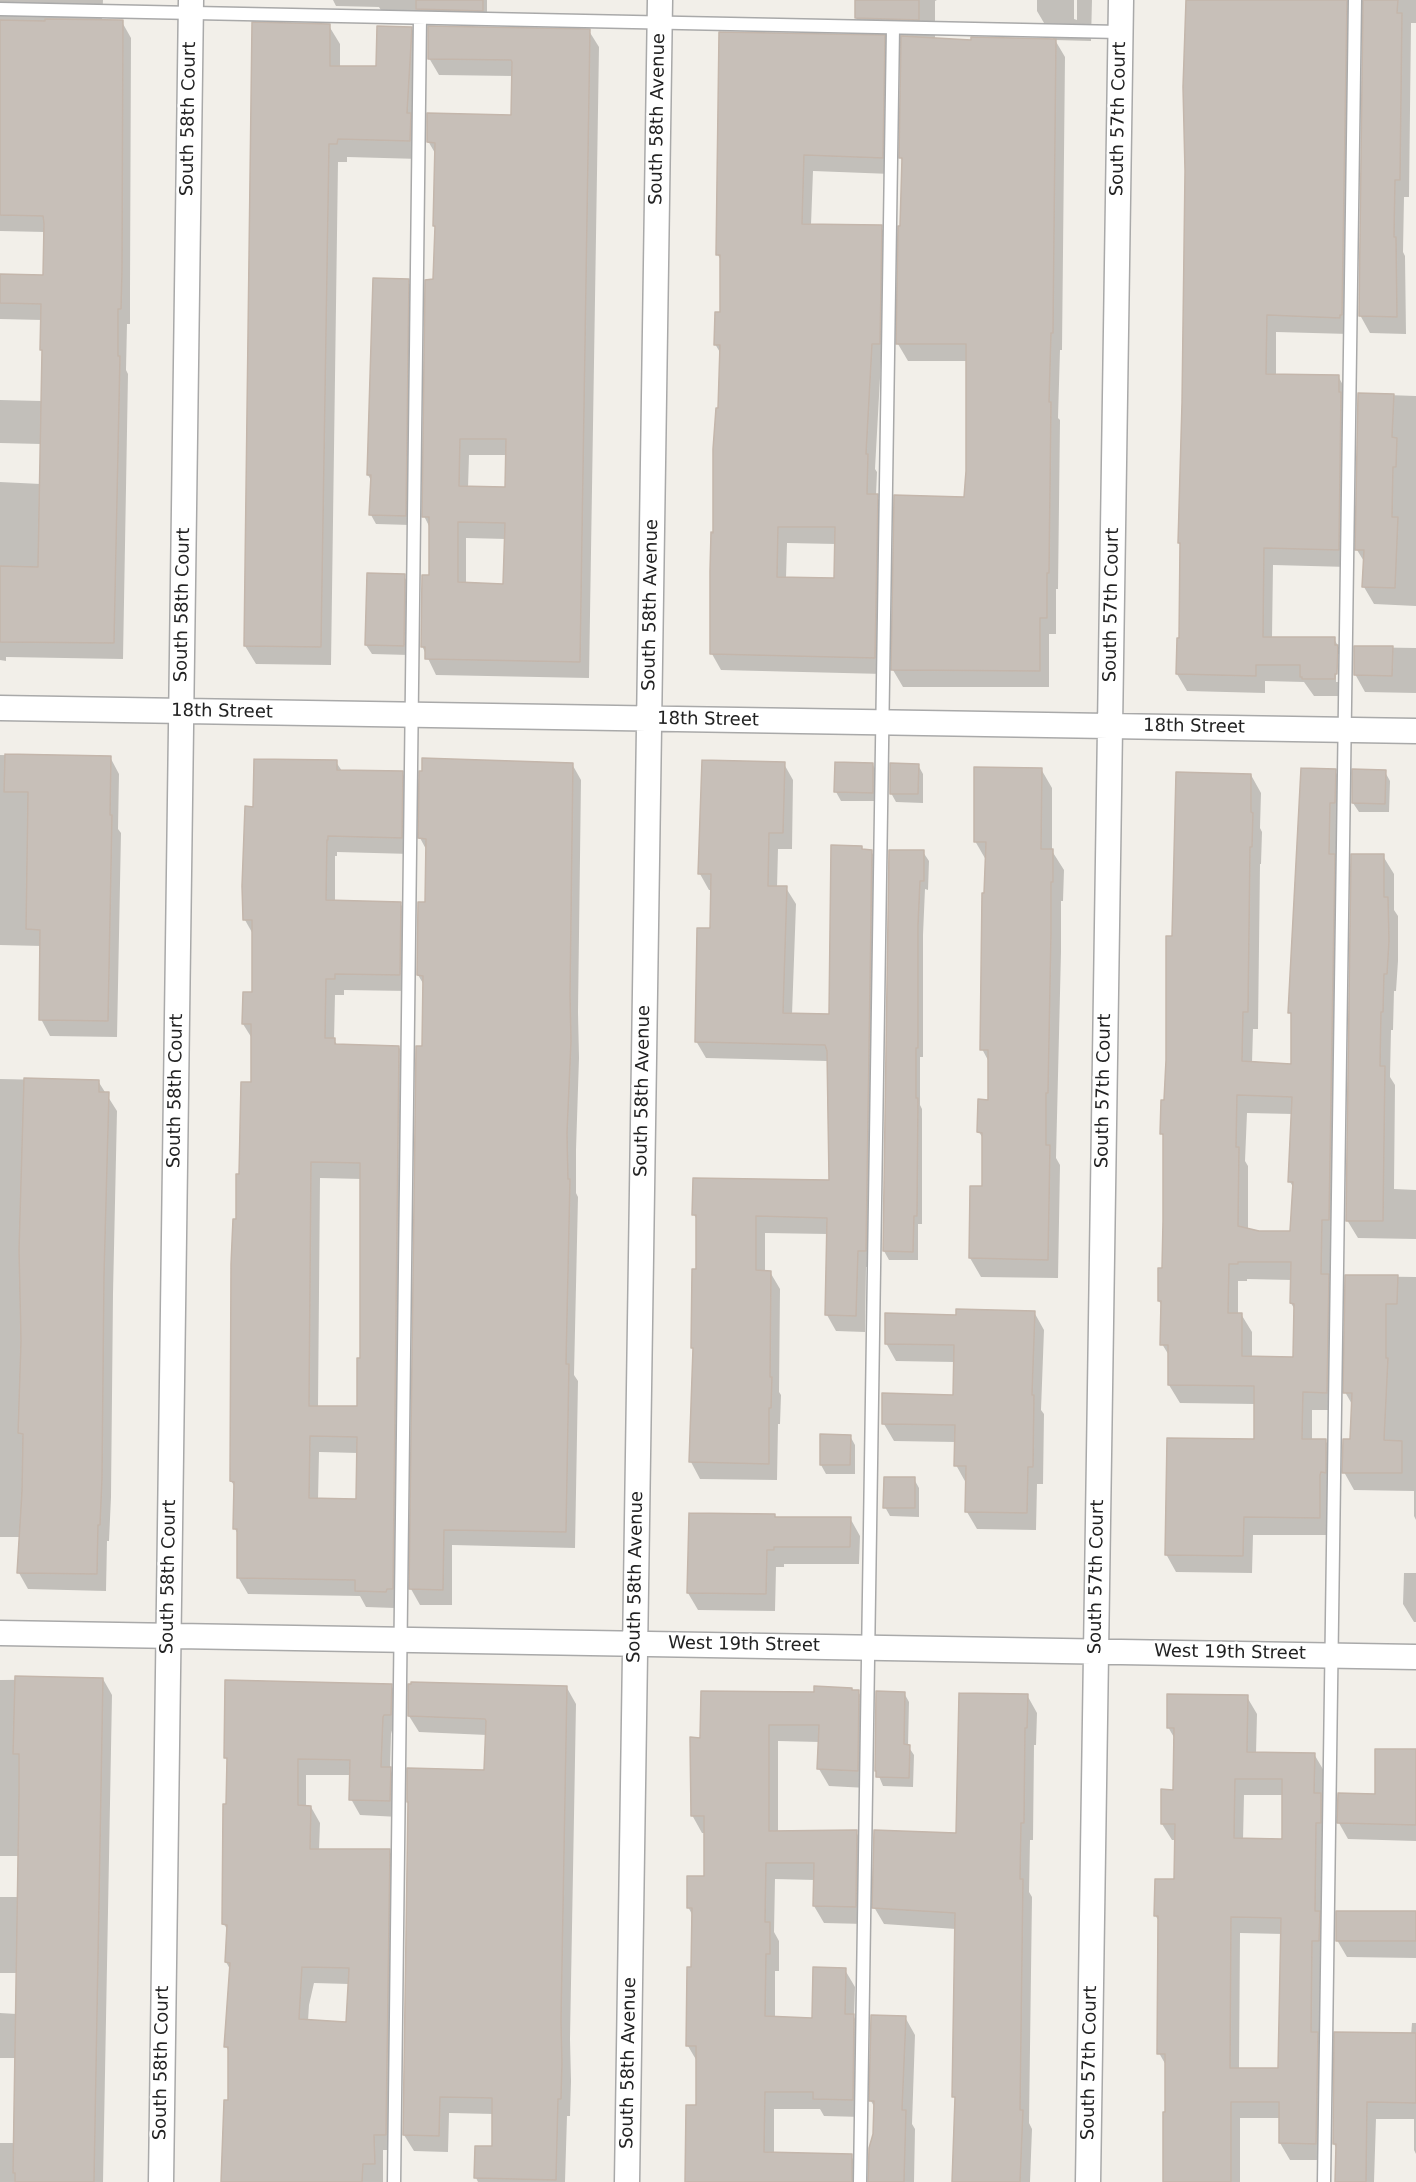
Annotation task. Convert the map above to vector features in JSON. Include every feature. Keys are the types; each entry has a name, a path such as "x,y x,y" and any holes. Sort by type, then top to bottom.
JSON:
{"street":[{"name":"South 57th Court","path":"1088,2182 1121,0"},
{"name":"South 58th Court","path":"160,2182 191,7"},
{"name":"South 58th Avenue","path":"627,2182 660,11"},
{"name":"18th Street","path":"0,708 1416,731"},
{"name":"West 19th Street","path":"0,1633 1416,1656"}],"lane":[{"path":"1324,2182 1355,0"},
{"path":"0,9 191,7 420,18 660,11 893,28 1120,32"},
{"path":"394,2182 420,18"},
{"path":"860,2182 893,28"}],"building":[{"path":"416,0 483,0 483,11 416,9"},
{"path":"855,0 919,0 919,20 855,18"},
{"path":"1186,0 1347,0 1342,315 1340,318 1267,315 1266,374 1339,375 1339,392 1341,392 1339,550 1264,548 1263,637 1335,637 1335,645 1338,645 1335,679 1302,679 1300,665 1256,665 1256,676 1176,674 1177,638 1179,638 1180,543 1178,543 1185,171 1183,87"},
{"path":"1363,0 1398,0 1397,13 1402,13 1400,180 1395,180 1394,237 1396,237 1397,317 1359,316"},
{"path":"45,19 123,20 122,273 121,309 118,309 118,356 120,356 114,643 0,642 0,566 38,567 42,350 40,350 41,304 0,303 0,274 43,275 44,224 43,216 0,215 0,20 45,21"},
{"path":"252,22 330,24 330,66 376,66 377,26 412,27 407,113 411,113 410,141 338,139 337,144 329,144 321,647 244,646"},
{"path":"428,26 590,29 580,662 425,659 425,647 421,647 422,575 429,575 429,517 422,517 425,280 433,279 435,226 433,226 435,143 427,142 427,113 511,115 512,62 511,60 428,59","holes":["460,439 506,439 505,487 459,486","458,522 505,523 503,584 458,582"]},
{"path":"719,32 885,35 883,158 804,155 802,224 882,225 880,344 872,344 866,454 868,454 867,494 878,494 875,658 710,654 713,449 716,408 718,408 720,345 714,345 715,312 720,312 720,255 716,255","holes":["778,527 835,527 834,578 777,577"]},
{"path":"901,36 971,40 971,37 1056,39 1053,333 1051,333 1049,402 1051,402 1049,573 1047,573 1047,618 1040,618 1040,671 891,670 894,495 964,497 966,471 966,344 896,344 898,226 900,226 902,158 899,158"},
{"path":"373,278 409,279 406,516 369,515 371,475 367,475"},
{"path":"1358,393 1394,394 1392,437 1397,438 1396,467 1393,467 1392,517 1398,517 1395,588 1362,587 1364,550 1355,550"},
{"path":"367,573 405,574 404,646 365,645"},
{"path":"1354,646 1393,646 1392,676 1354,675"},
{"path":"5,754 111,756 108,1021 39,1020 40,930 26,929 28,792 4,792"},
{"path":"422,758 573,763 571,1041 567,1133 568,1179 570,1179 566,1364 569,1364 566,1532 444,1530 443,1590 409,1589 416,1046 422,1046 423,976 417,975 418,902 425,902 426,839 418,838 419,771 422,771"},
{"path":"254,759 337,760 337,770 403,771 402,838 328,836 327,840 326,900 401,902 400,975 335,974 335,979 326,979 325,1038 335,1038 335,1044 399,1046 393,1589 387,1589 386,1592 355,1591 355,1580 237,1578 237,1529 233,1529 234,1482 230,1481 231,1264 233,1219 236,1219 236,1174 239,1174 241,1082 251,1082 251,1024 242,1024 243,992 252,992 252,920 243,920 242,886 245,806 253,807","holes":["311,1162 360,1163 360,1358 357,1358 357,1406 309,1406","310,1436 357,1437 356,1499 309,1498"]},
{"path":"702,760 785,762 783,833 769,833 768,886 787,886 783,1013 829,1014 831,845 862,846 862,849 872,850 866,1251 858,1251 856,1316 825,1315 827,1218 756,1216 756,1270 771,1271 770,1377 772,1377 771,1408 769,1408 769,1464 689,1462 693,1348 691,1348 692,1269 696,1269 696,1215 692,1215 693,1178 829,1180 827,1051 825,1045 695,1042 697,928 710,928 711,874 698,874"},
{"path":"835,762 873,763 873,793 834,792"},
{"path":"890,763 919,764 918,794 890,794"},
{"path":"974,767 1042,768 1041,849 1053,849 1048,1093 1046,1093 1046,1145 1050,1145 1048,1260 969,1258 970,1186 982,1186 982,1133 977,1132 978,1099 988,1100 988,1050 980,1050 982,893 984,893 986,842 974,842"},
{"path":"1301,768 1336,769 1335,803 1330,803 1329,854 1335,854 1329,1220 1322,1220 1321,1274 1329,1274 1327,1393 1303,1392 1302,1439 1326,1439 1326,1473 1321,1472 1320,1475 1320,1518 1244,1517 1243,1556 1165,1555 1167,1438 1254,1439 1254,1386 1168,1385 1168,1345 1160,1345 1161,1301 1158,1301 1158,1268 1162,1268 1163,1134 1160,1134 1166,1060 1166,936 1172,936 1176,772 1251,774 1251,812 1253,813 1252,847 1250,847 1248,1012 1243,1012 1242,1061 1291,1064 1291,1013 1288,1013","holes":["1237,1095 1292,1097 1288,1182 1293,1182 1290,1231 1259,1231 1238,1226","1238,1262 1291,1262 1290,1303 1294,1304 1293,1357 1242,1356 1242,1313 1228,1313 1229,1264 1238,1264"]},
{"path":"1352,769 1386,770 1385,804 1352,803"},
{"path":"889,850 924,850 924,881 920,881 918,925 917,1216 914,1216 913,1252 883,1251"},
{"path":"1351,854 1384,854 1384,897 1388,897 1389,941 1387,974 1384,974 1383,1012 1381,1012 1380,1066 1385,1066 1383,1221 1346,1221"},
{"path":"24,1078 99,1080 99,1092 109,1092 102,1479 97,1574 17,1573 23,1434 18,1433 21,1341 19,1250"},
{"path":"1345,1275 1398,1275 1397,1304 1386,1304 1386,1358 1388,1358 1384,1440 1402,1441 1402,1473 1342,1473 1343,1439 1350,1439 1352,1393 1343,1393"},
{"path":"956,1309 1035,1311 1032,1395 1034,1395 1033,1467 1028,1467 1027,1513 965,1512 966,1466 954,1466 955,1425 882,1424 882,1393 953,1395 954,1345 885,1344 885,1313 956,1315"},
{"path":"820,1434 851,1435 850,1465 820,1465"},
{"path":"884,1477 915,1477 915,1508 883,1508"},
{"path":"689,1513 775,1514 775,1517 851,1517 850,1547 774,1547 774,1550 767,1550 766,1594 687,1593"},
{"path":"15,1676 103,1678 94,2182 15,2182 15,2173 13,2173 19,1794 19,1754 13,1754"},
{"path":"225,1680 392,1684 391,1715 383,1717 381,1767 391,1767 390,1801 349,1800 350,1760 298,1759 298,1805 311,1806 310,1849 390,1849 386,2135 374,2135 375,2164 363,2164 362,2182 221,2182 224,2100 228,2100 228,2047 224,2047 230,1963 225,1962 227,1925 222,1924 223,1804 226,1804 227,1758 224,1758","holes":["302,1967 349,1968 346,2022 299,2019"]},
{"path":"411,1682 567,1686 562,2063 561,2099 558,2099 556,2180 474,2178 475,2146 492,2146 492,2098 440,2097 439,2136 403,2135 407,1768 484,1770 486,1721 485,1719 408,1716 408,1684"},
{"path":"814,1686 859,1690 858,1771 817,1769 819,1725 769,1725 769,1831 857,1830 856,1907 813,1906 814,1863 766,1863 765,1922 770,1922 770,1954 766,1954 765,2016 812,2018 813,1967 846,1968 845,2014 854,2014 853,2100 813,2099 813,2092 765,2092 764,2152 852,2154 852,2182 685,2182 686,2105 696,2105 696,2046 686,2046 687,1967 691,1967 692,1908 687,1908 687,1876 704,1876 704,1816 691,1816 690,1737 700,1738 701,1691 814,1692"},
{"path":"876,1691 905,1692 904,1744 910,1745 909,1778 876,1777"},
{"path":"959,1693 1028,1694 1020,1879 1023,1879 1020,2110 1023,2110 1020,2182 952,2182 955,2097 952,2097 955,1913 872,1908 874,1830 956,1833"},
{"path":"1167,1694 1248,1695 1247,1752 1315,1753 1314,1793 1321,1793 1321,1823 1316,1823 1315,1911 1320,1911 1319,1941 1312,1941 1311,2032 1318,2032 1316,2144 1279,2143 1279,2102 1231,2102 1231,2182 1163,2182 1165,2054 1157,2054 1158,1916 1154,1916 1155,1879 1174,1879 1175,1824 1161,1824 1161,1789 1173,1790 1174,1728 1167,1728","holes":["1235,1779 1282,1779 1282,1839 1234,1838","1231,1917 1281,1918 1278,2068 1230,2068"]},
{"path":"1375,1749 1416,1749 1416,1825 1337,1823 1338,1793 1375,1794"},
{"path":"1336,1911 1416,1911 1416,1941 1336,1941"},
{"path":"871,2015 906,2016 902,2110 906,2110 904,2182 868,2182 874,2101 869,2101"},
{"path":"1334,2032 1416,2033 1416,2103 1367,2102 1366,2182 1335,2182"}]}
